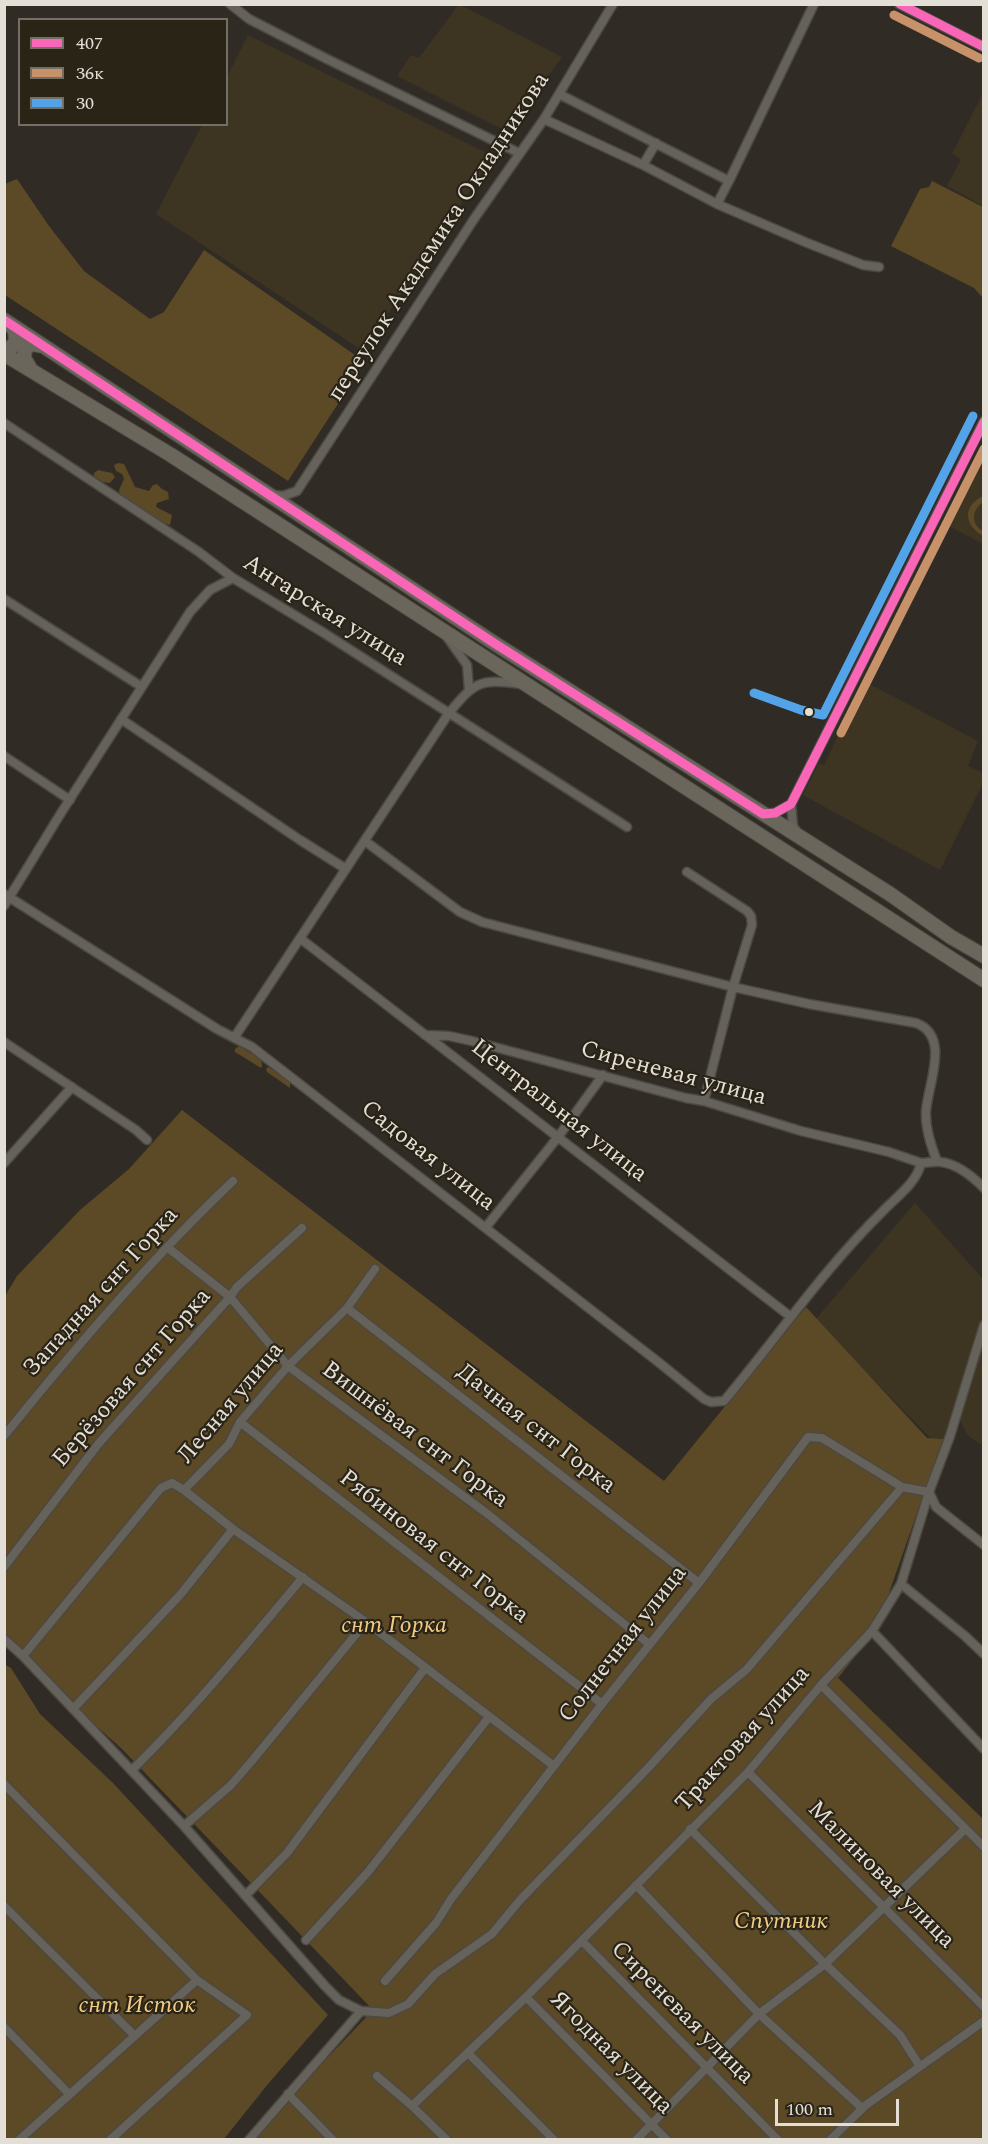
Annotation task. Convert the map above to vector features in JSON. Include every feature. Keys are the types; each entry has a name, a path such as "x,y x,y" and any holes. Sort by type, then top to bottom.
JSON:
{"main road":[{"path":"6,321 494,643 984,956"},
{"path":"4,349 14,345 17,338 15,330 6,321"},
{"path":"36,374 26,363 25,348 32,344 45,346"},
{"path":"4,354 171,455 984,980"}],"street":[{"path":"230,4 249,19 519,153"},
{"name":"переулок Академика Окладникова","path":"297,491 519,153 544,119 613,4"},
{"path":"717,204 814,4"},
{"path":"898,4 984,47"},
{"path":"559,94 729,181"},
{"path":"544,119 643,165 747,218 863,265 879,267"},
{"path":"643,165 656,143"},
{"path":"800,837 793,826 791,804 984,421"},
{"name":"Ангарская улица","path":"4,423 199,552 232,578 324,633 627,827"},
{"path":"267,494 283,496 297,491 297,504 304,518"},
{"path":"4,906 7,896 182,624 202,597 232,578"},
{"path":"4,599 142,687"},
{"path":"444,633 466,665 469,690"},
{"path":"234,1038 449,713 469,690 478,684 488,682 526,685"},
{"path":"121,719 300,840 346,868"},
{"path":"4,756 70,800"},
{"path":"763,814 776,813 791,804"},
{"path":"365,841 460,912 482,922 733,987 809,1004 916,1023 928,1030 934,1042 936,1055 926,1112 927,1125 937,1161"},
{"path":"687,872 752,916 752,925 733,987 704,1101"},
{"name":"Садовая улица","path":"7,896 260,1053 486,1227 699,1396 711,1402 724,1401 808,1294 911,1182 919,1172 921,1163"},
{"name":"Центральная улица","path":"301,939 466,1064 791,1317"},
{"name":"Сиреневая улица","path":"425,1035 449,1036 472,1041 704,1101 801,1131 889,1152 921,1163"},
{"path":"4,1042 136,1130 147,1140"},
{"path":"486,1227 558,1137 603,1075"},
{"path":"4,1163 72,1088"},
{"path":"921,1163 937,1161 954,1166 984,1188"},
{"name":"Западная снт Горка","path":"4,1436 99,1322 167,1247 233,1181"},
{"name":"Берёзовая снт Горка","path":"4,1567 99,1443 237,1287 302,1228"},
{"name":"Вишнёвая снт Горка","path":"167,1247 230,1297 288,1366 489,1515 649,1644"},
{"name":"Лесная улица","path":"23,1656 161,1488 172,1483 184,1490 229,1444 240,1422 288,1366 346,1308 375,1269"},
{"name":"Дачная снт Горка","path":"346,1308 699,1583"},
{"name":"Трактовая улица","path":"412,2106 526,1997 748,1772 821,1684 872,1631 901,1584 984,1325"},
{"name":"Рябиновая снт Горка","path":"240,1422 602,1704"},
{"name":"Солнечная улица","path":"385,1981 436,1923 451,1899 699,1583 808,1437 822,1438 902,1487 930,1492"},
{"path":"4,1639 23,1656 184,1826 339,2000 361,2011 389,2013 408,2004 435,1974 492,1934 520,1900 648,1768 711,1699 747,1668 902,1487"},
{"path":"184,1490 233,1528 366,1622 554,1766"},
{"path":"930,1492 936,1507 984,1545"},
{"path":"73,1709 180,1596 233,1528"},
{"path":"132,1770 226,1670 303,1577"},
{"path":"901,1584 984,1654"},
{"path":"184,1826 231,1785 366,1622"},
{"path":"872,1631 984,1749"},
{"path":"246,1895 287,1853 425,1668"},
{"path":"821,1684 984,1846"},
{"path":"306,1940 368,1872 489,1717"},
{"name":"Малиновая улица","path":"748,1772 984,2007"},
{"path":"4,1784 197,1980 247,2015 110,2139"},
{"path":"690,1829 825,1964 900,2035 919,2066"},
{"path":"636,2139 759,2014 825,1964 965,1829"},
{"path":"636,1885 759,2014 862,2108"},
{"path":"4,1906 135,2036"},
{"name":"Сиреневая улица","path":"582,1941 706,2069 778,2139"},
{"path":"19,2139 197,1980"},
{"name":"Ягодная улица","path":"526,1997 667,2139"},
{"path":"249,2139 361,2011"},
{"path":"830,2139 862,2108 984,2021"},
{"path":"4,2027 69,2094"},
{"path":"468,2053 554,2139"},
{"path":"377,2076 447,2139"},
{"path":"288,2094 333,2139"}],"shaded area":[{"path":"459,4 562,57 508,132 397,76 411,55 419,58"},
{"path":"248,35 493,156 363,351 156,214 201,126 228,126 228,75"},
{"path":"983,93 984,206 947,186 961,159 952,154"},
{"path":"983,451 983,544 947,525"},
{"path":"864,681 978,741 968,766 983,773 983,783 940,870 803,795 819,763 824,765"},
{"path":"915,1203 983,1279 983,1446 967,1435 957,1414 944,1452 815,1320"}],"green space":[{"path":"17,179 49,226 84,271 150,319 164,312 204,250 365,362 288,481 5,295 5,184"},
{"path":"932,181 983,207 983,298 974,288 891,246 920,189 929,187"},
{"path":"124,464 135,487 149,491 153,485 157,484 168,492 169,499 157,503 156,507 172,515 170,525 158,521 120,495 119,490 124,479 122,474 116,471 114,465"},
{"path":"98,470 112,473 115,477 110,483 103,482 94,476"},
{"path":"983,496 983,502 975,513 974,521 983,531 983,536 972,527 968,516 971,505"},
{"path":"239,1046 261,1059 261,1068 235,1052"},
{"path":"268,1067 290,1080 290,1088 267,1072"},
{"name":"снт Горка","path":"182,1110 664,1481 806,1307 927,1438 943,1439 876,1630 838,1678 983,1819 983,2139 250,2139 373,2010 122,1749 5,1644 5,1296 17,1276 80,1210 129,1169"},
{"name":"снт Исток","path":"4,1664 11,1668 40,1714 113,1783 328,2015 224,2139 5,2139"}],"transit line":[{"name":"407","path":"900,4 984,47"},
{"name":"36к","path":"894,15 979,58"},
{"name":"407","path":"4,320 494,643 763,814 775,813 791,804 984,422"},
{"name":"30","path":"754,693 801,710 823,715 973,416"},
{"name":"36к","path":"841,733 984,449"}],"park label":[{"name":"Спутник","path":"781,1923"}]}
